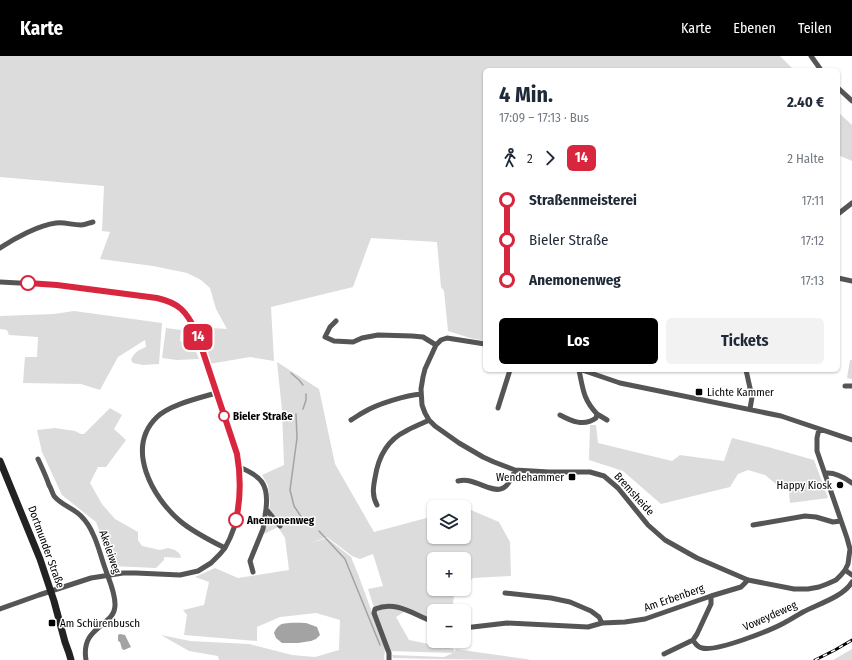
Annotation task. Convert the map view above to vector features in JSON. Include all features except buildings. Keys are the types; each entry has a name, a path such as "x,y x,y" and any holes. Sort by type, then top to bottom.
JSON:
{"main road":[{"name":"Dortmunder Straße","path":"0,461 40,558 71,660"},
{"name":"Dortmunder Straße","path":"65,642 66,660"}],"street":[{"path":"811,56 820,68"},
{"path":"840,90 852,101"},
{"path":"840,212 852,203"},
{"path":"0,248 37,228 48,224 69,223 82,225 93,222"},
{"path":"840,278 852,281"},
{"path":"0,282 57,285 157,298 170,301 182,309 186,313 196,331 233,442 239,467 240,493 234,528 225,548 209,565 198,571 180,575 136,572 91,578 0,609"},
{"path":"336,321 330,327 325,336 334,341 353,342 362,338 378,335 423,337 436,345 441,340 447,338 483,344"},
{"name":"Bremsheide","path":"436,345 423,376 421,394 422,405 429,420 459,443 494,462 515,470 590,472 604,476 618,488 648,525 665,540 697,558 748,580 794,589 808,589 819,587 836,580 845,570"},
{"path":"498,408 509,372"},
{"path":"580,372 585,397 589,406 597,414 607,420"},
{"path":"586,372 620,383 786,417 852,440"},
{"path":"746,372 752,397 750,409"},
{"path":"845,386 852,386"},
{"path":"216,393 170,408 158,416 150,424 146,433 143,443 143,459 155,490 161,501 170,511 189,528 225,548"},
{"path":"351,420 366,410 390,401 421,394"},
{"path":"560,415 571,421 586,423 596,418 597,414"},
{"path":"377,505 373,498 374,484 379,460 383,452 388,445 404,431 429,420"},
{"path":"819,429 817,451 850,549 845,570 852,575"},
{"name":"Akeleiweg","path":"38,459 54,494 59,501 80,516 89,526 94,535 112,591 115,604 114,611 110,618 98,627 89,638 85,648 86,660"},
{"path":"239,467 250,471 261,480 265,489 267,503 261,535 250,561 253,572"},
{"path":"458,481 469,480 498,490 505,487 511,480 515,470"},
{"path":"825,473 832,473 852,483"},
{"path":"266,509 280,526"},
{"path":"753,525 805,516 816,517 832,522 841,521"},
{"name":"Am Erbenberg","path":"471,627 507,623 588,627 602,623 625,622 645,618 741,587 748,580"},
{"name":"Voweydeweg","path":"693,640 696,645 701,648 725,646 766,632 840,594 849,587 852,582"},
{"path":"504,593 551,598 570,602 591,611 599,617 602,623"},
{"path":"664,654 693,640 711,604 710,596"},
{"path":"389,660 389,653 374,613 375,609 381,606 393,606 427,619"}],"shaded area":[{"path":"0,56 780,56 792,68 483,68 483,341 448,331 444,291 441,287 437,242 371,238 353,287 271,307 274,361 250,357 209,364 196,327 227,329 216,309 210,288 201,280 187,273 153,266 100,259 110,232 102,231 104,186 0,177"},
{"path":"840,114 852,125 852,161 840,156"},
{"path":"74,311 162,323 159,364 143,365 133,363 131,360 135,353 146,347 145,340 118,357 100,390 81,384 23,383 25,357 37,357 38,337 9,335 7,330 0,329 0,316 54,314"},
{"path":"166,328 181,330 180,341 192,342 199,359 177,360 162,358"},
{"path":"850,360 852,360 852,379 847,378"},
{"path":"277,362 319,389 335,464 374,532 427,518 427,544 471,544 471,510 499,522 510,542 511,576 473,578 471,580 471,552 427,552 427,596 454,596 453,604 427,604 427,617 404,612 396,617 409,640 427,644 427,648 449,648 454,649 454,652 456,649 530,660 393,658 392,655 444,657 453,653 388,651 368,589 383,586 373,554 360,559 352,556 327,537 311,543 327,538 351,557 385,648 384,660 219,660 218,656 189,651 161,635 190,641 249,644 292,655 315,657 339,650 340,620 316,613 280,617 257,627 257,641 184,635 187,615 183,610 204,605 209,582 195,577 215,568 238,578 289,570 285,538 278,527 264,534 270,505 268,485 262,475 284,465 282,410"},
{"path":"110,408 122,415 114,429 126,440 106,467 98,467 90,483 102,504 115,519 138,532 138,540 142,546 160,550 168,548 175,550 180,554 181,558 164,557 164,560 156,568 112,566 96,522 62,495 42,452 37,430 55,428 84,434"},
{"path":"590,425 596,425 598,443 672,461 680,455 724,461 732,438 814,460 828,498 790,503 788,483 776,484 765,475 748,470 738,474 730,487 661,504 623,471 589,460"},
{"path":"289,623 306,623 317,627 320,635 316,639 298,643 282,643 276,638 274,633 280,625"},
{"path":"118,635 125,635 131,647 124,650 122,649 120,642 118,641"},
{"path":"852,649 852,660 833,660"}],"waterway":[{"path":"291,373 303,385"},
{"path":"303,409 306,394"},
{"path":"296,414 297,438 290,490 294,506 306,524"},
{"path":"319,531 345,559 380,645"}],"railway":[{"path":"815,660 852,640"}],"bus line":[{"name":"14","path":"28,283 57,285 157,298 170,301 186,313 196,331 237,454 240,470 240,493 236,520"}],"place":[{"name":"Lichte Kammer","path":"699,392"},
{"name":"Bieler Straße","path":"224,416"},
{"name":"Wendehammer","path":"572,477"},
{"name":"Happy Kiosk","path":"840,485"},
{"name":"Anemonenweg","path":"236,520"},
{"name":"Am Schürenbusch","path":"52,623"}]}
